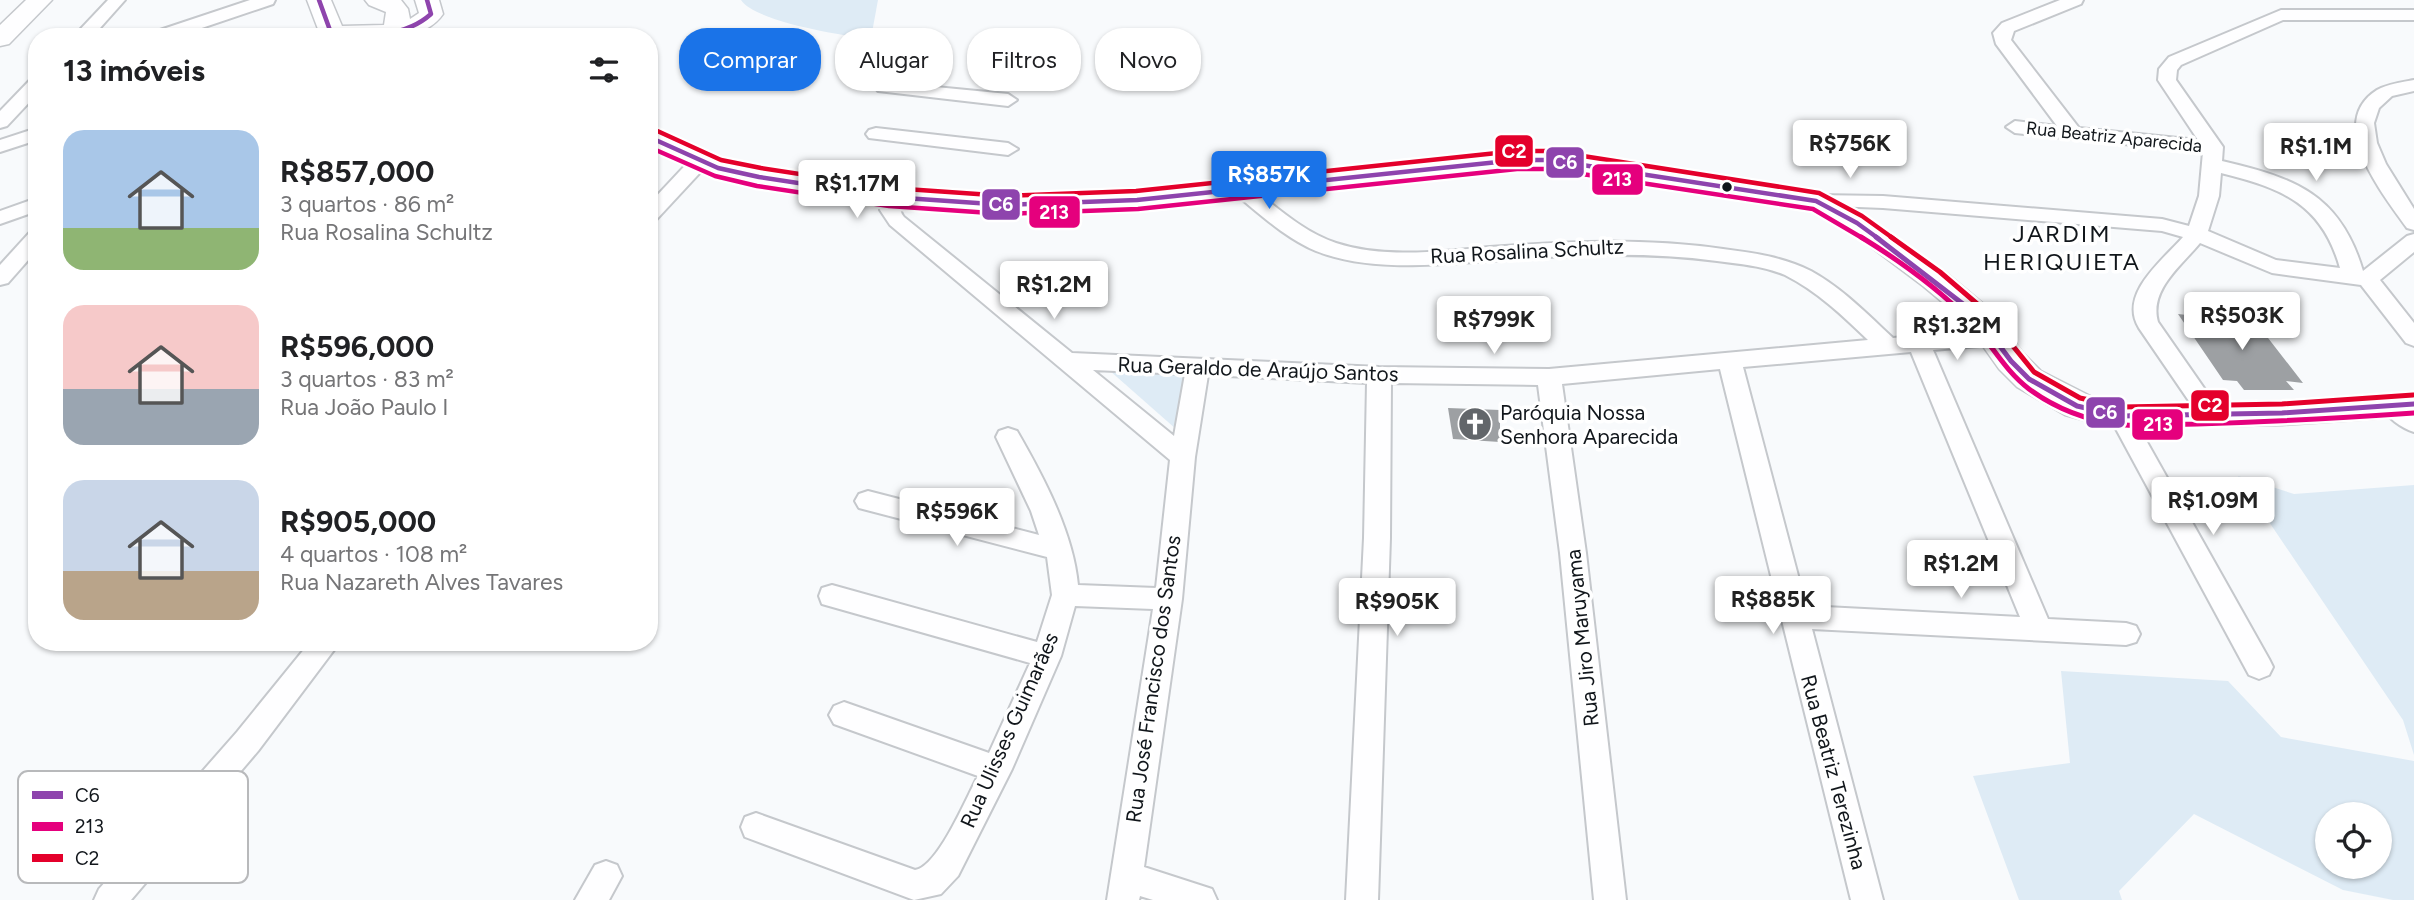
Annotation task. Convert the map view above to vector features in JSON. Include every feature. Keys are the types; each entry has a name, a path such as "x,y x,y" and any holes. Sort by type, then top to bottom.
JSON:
{"main road":[{"path":"0,39 40,0"},
{"path":"319,0 336,28"},
{"path":"348,28 382,0 399,14 400,20 395,28"},
{"path":"410,28 427,22 431,8 427,0"},
{"path":"658,141 701,160 738,172 842,190 893,211 932,202 1060,204 1241,190 1494,162 1549,160 1816,201 1857,223 1934,279 1976,314 1992,337 2029,379 2077,406 2121,416 2407,411"}],"street":[{"path":"91,28 117,0"},
{"path":"184,28 267,0"},
{"path":"2071,132 2002,40 2002,33 2008,27 2075,0"},
{"path":"2210,415 2147,323 2143,311 2143,300 2149,290 2197,234 2209,196 2212,156 2167,80 2168,69 2175,61 2290,5 2341,7 2414,15"},
{"path":"2413,85 2379,96 2370,107 2364,123 2367,146 2378,172 2414,224"},
{"path":"922,91 1008,100"},
{"path":"0,122 28,92"},
{"name":"Rua Beatriz Aparecida","path":"2015,127 2071,132 2212,156 2244,172 2287,188 2323,213 2336,229 2360,277 2414,338"},
{"path":"876,134 1008,149"},
{"path":"0,146 28,137"},
{"path":"658,206 701,160"},
{"path":"671,191 708,177 738,172"},
{"name":"Rua Rosalina Schultz","path":"1241,190 1294,231 1322,245 1357,254 1460,257 1597,245 1642,246 1765,261 1791,269 1808,279 1846,306 1886,345"},
{"path":"1816,201 1883,202 2130,222 2197,234 2272,266 2360,277 2414,241"},
{"path":"1857,223 1867,210 1883,202"},
{"path":"0,218 28,207"},
{"path":"893,211 1183,457"},
{"path":"0,278 28,247"},
{"name":"Rua Geraldo de Araújo Santos","path":"1068,360 1197,369 1549,377 1992,337"},
{"path":"1918,342 2038,628"},
{"name":"Rua Beatriz Terezinha","path":"1729,359 1867,900"},
{"name":"Rua José Francisco dos Santos","path":"1124,888 1168,598 1183,457 1197,369"},
{"path":"1362,900 1377,538 1379,375"},
{"name":"Rua Jiro Maruyama","path":"1549,377 1573,553 1610,900"},
{"path":"2121,416 2259,667"},
{"name":"Rua Ulisses Guimarães","path":"756,827 915,885 930,883 947,865 997,769 1047,656 1065,595 1063,567 1044,511 1008,437"},
{"path":"868,501 1058,550"},
{"path":"1065,595 1168,598"},
{"path":"832,596 1047,656"},
{"path":"1793,617 2126,634"},
{"path":"224,771 319,651"},
{"path":"844,715 997,769"},
{"path":"110,900 125,883"},
{"path":"1124,888 1201,900"}],"shaded area":[{"path":"741,0 878,0 873,28 835,28 835,34 821,31 821,28 781,21 749,8"},
{"path":"1109,370 1189,373 1176,429"},
{"path":"2238,476 2294,494 2414,485 2414,755 2403,720"},
{"path":"2061,671 2228,681 2281,737 2414,761 2414,900 2393,900 2343,890 2321,879 2392,879 2392,802 2315,802 2315,876 2194,814 2119,891 2122,900 2019,900 1973,776 2070,763"}],"building":[{"path":"2178,314 2205,317 2251,316 2303,383 2286,381 2294,390 2244,390 2237,381 2223,380"},
{"name":"Paróquia Nossa Senhora Aparecida","path":"1448,408 1500,410 1500,442 1453,439"}],"transit line":[{"name":"C6","path":"319,0 329,28"},
{"name":"C6","path":"410,28 431,14 427,0"},
{"name":"C2","path":"658,131 721,160 761,168 891,188 1006,196 1136,191 1516,151 1551,151 1819,193 1862,216 1940,272 1982,308 2034,372 2080,398 2122,407 2282,404 2413,395"},
{"name":"C6","path":"658,141 718,168 759,177 890,197 1006,205 1137,200 1517,160 1550,160 1816,201 1857,223 1934,279 1976,314 2011,361 2029,379 2077,406 2121,416 2282,413 2414,404"},
{"name":"213","path":"658,151 715,176 757,186 889,206 1005,214 1138,209 1517,169 1549,169 1813,209 1874,245 1935,289 1969,320 2005,367 2029,389 2058,406 2089,418 2121,425 2282,422 2414,413"}],"place":[{"name":"Paróquia Nossa Senhora Aparecida","path":"1475,424"}],"district":[{"name":"JARDIM HERIQUIETA","path":"2062,247"}]}
